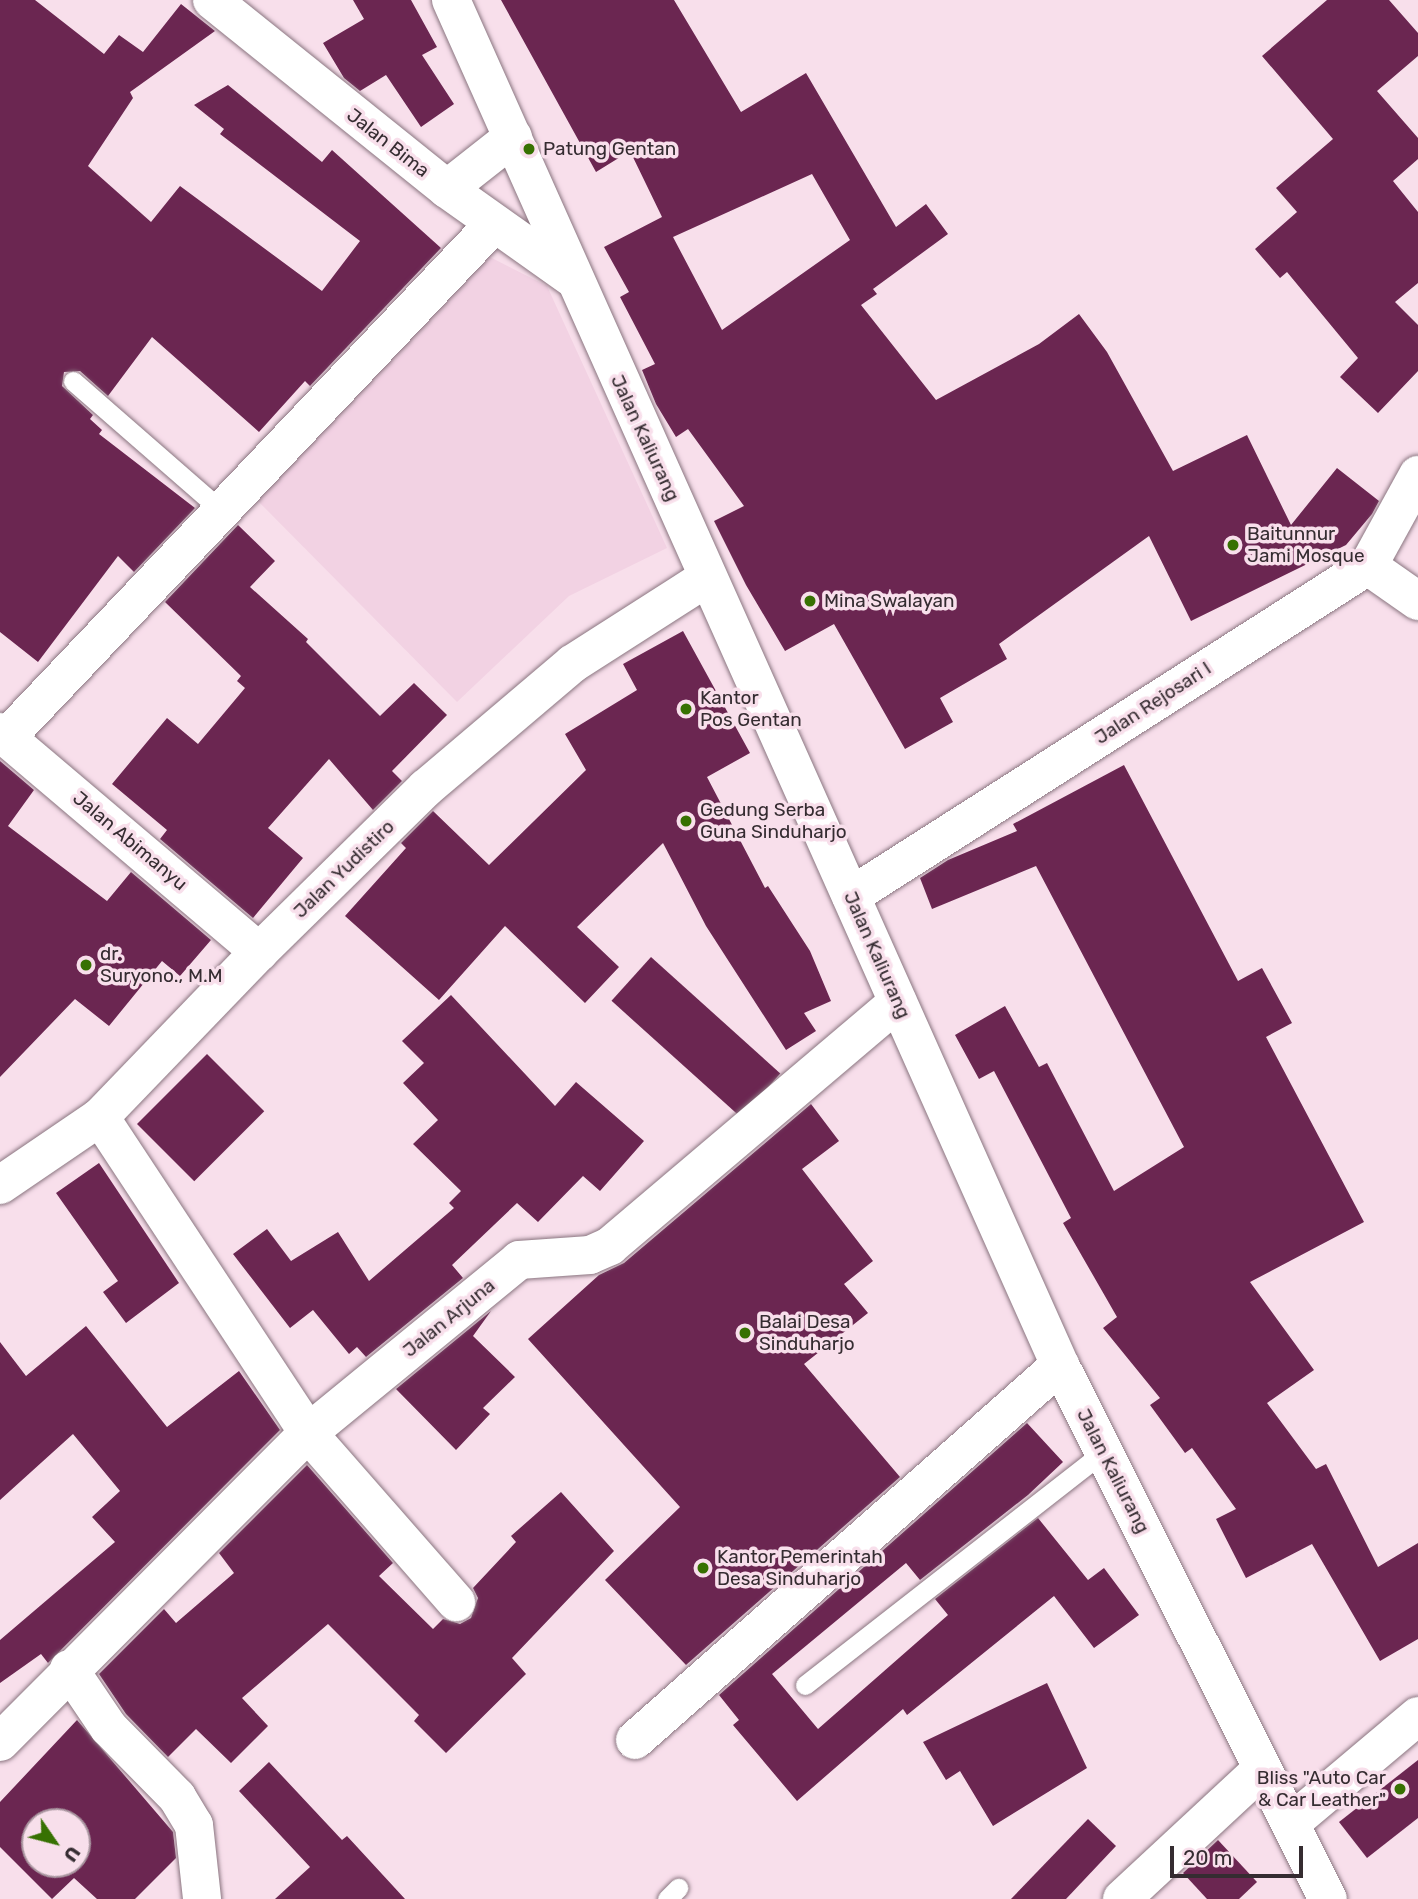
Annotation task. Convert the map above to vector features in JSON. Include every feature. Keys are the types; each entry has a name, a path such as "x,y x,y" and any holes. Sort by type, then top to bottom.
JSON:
{"street":[{"name":"Jalan Bima","path":"212,0 447,189 571,277"},
{"name":"Jalan Kaliurang","path":"450,0 513,137 571,277 1060,1364 1328,1899"},
{"path":"447,189 513,137"},
{"path":"3,735 222,511 494,224"},
{"name":"Jalan Rejosari I","path":"851,896 1368,566 1418,475"},
{"path":"1368,566 1418,601"},
{"name":"Jalan Yudistiro","path":"0,1185 100,1118 259,952 426,788 572,664 708,577"},
{"name":"Jalan Abimanyu","path":"3,735 259,952"},
{"name":"Jalan Arjuna","path":"0,1742 69,1669 308,1433 519,1260 590,1255 610,1246 898,1002"},
{"path":"100,1118 308,1433 456,1602"},
{"path":"635,1740 1060,1364"},
{"path":"69,1669 109,1728 177,1797 194,1825 202,1899"},
{"path":"1291,1823 1418,1716"},
{"path":"1122,1899 1262,1769"}],"lane":[{"path":"73,381 222,511"},
{"path":"805,1685 1104,1451"}],"shaded area":[{"path":"482,253 547,286 667,548 569,596 457,702 253,496"}],"building":[{"path":"0,0 35,0 104,54 119,35 143,52 181,4 215,31 130,92 133,98 88,166 151,222 180,186 322,291 360,241 220,134 224,129 194,105 228,85 322,162 332,150 441,248 310,386 305,381 259,432 152,337 108,396 80,371 64,372 62,386 93,415 90,419 102,430 99,434 195,508 134,572 118,556 38,662 0,632"},
{"path":"353,0 411,0 437,47 422,55 454,104 421,127 386,75 360,91 344,78 323,43 364,19"},
{"path":"501,0 674,0 741,112 806,73 896,227 926,204 948,234 873,289 877,294 861,305 936,400 1039,344 1079,314 1107,352 1173,471 1247,435 1291,525 1337,468 1379,501 1372,514 1346,545 1191,621 1149,536 999,644 1007,659 940,698 953,722 905,749 834,624 785,651 746,585 714,521 744,506 688,429 676,437 656,404 642,370 655,364 620,297 629,292 604,247 662,217 630,151 596,172","holes":["812,174 850,240 722,330 673,237"]},
{"path":"1327,0 1389,0 1418,33 1418,56 1377,91 1418,138 1418,159 1393,181 1418,212 1418,283 1395,302 1418,325 1418,371 1378,413 1340,377 1358,358 1287,272 1280,278 1255,249 1297,212 1276,188 1333,139 1262,56"},
{"path":"238,525 275,561 250,587 308,639 306,642 380,716 414,683 447,715 392,771 402,781 373,810 329,759 268,828 303,858 253,918 160,839 167,830 112,784 167,718 198,744 245,688 237,681 241,676 165,602"},
{"path":"683,631 750,753 707,777 765,888 768,886 810,951 831,1001 804,1013 816,1031 786,1050 706,926 663,843 577,927 619,967 585,1003 505,926 439,1000 345,916 406,848 401,843 433,811 489,865 586,770 565,734 637,690 623,664"},
{"path":"0,761 34,790 8,826 107,901 131,872 211,940 180,976 162,961 109,1026 75,999 0,1077"},
{"path":"1124,765 1238,981 1262,968 1292,1023 1266,1037 1364,1222 1250,1282 1314,1370 1267,1403 1316,1469 1326,1464 1378,1567 1418,1543 1418,1639 1380,1661 1312,1544 1246,1578 1216,1519 1236,1509 1192,1448 1185,1453 1150,1405 1160,1398 1103,1328 1117,1317 1063,1223 1071,1218 994,1071 979,1079 955,1035 1005,1006 1039,1067 1047,1063 1114,1191 1184,1147 1036,866 932,909 920,878 948,860 1017,831 1013,824"},
{"path":"651,957 780,1073 741,1117 612,1001"},
{"path":"451,995 555,1106 576,1082 644,1141 600,1191 583,1176 538,1222 517,1203 452,1265 463,1278 366,1357 357,1347 349,1354 313,1310 290,1328 233,1254 267,1229 291,1261 338,1232 369,1281 454,1208 449,1203 461,1191 413,1144 438,1120 403,1083 424,1063 402,1041"},
{"path":"207,1054 264,1111 194,1181 137,1124"},
{"path":"811,1104 839,1141 802,1169 873,1261 844,1284 868,1313 804,1364 900,1477 686,1665 605,1580 680,1507 528,1339 599,1275 624,1263"},
{"path":"99,1163 179,1283 126,1323 103,1292 118,1281 56,1193"},
{"path":"491,1311 473,1336 515,1377 483,1408 490,1414 456,1450 396,1389"},
{"path":"86,1326 167,1427 239,1371 280,1430 48,1663 41,1654 0,1683 0,1640 115,1542 92,1517 120,1491 73,1434 0,1500 0,1342 26,1376"},
{"path":"1027,1423 1063,1462 1028,1495 920,1580 906,1563 772,1674 818,1729 948,1615 935,1599 1038,1518 1088,1580 1104,1568 1139,1615 1094,1648 1054,1596 907,1715 903,1709 797,1801 733,1725 739,1720 719,1695"},
{"path":"307,1465 393,1563 379,1576 433,1629 443,1619 460,1624 471,1618 478,1598 473,1588 516,1542 511,1536 561,1492 614,1551 512,1658 526,1674 446,1753 414,1721 419,1715 328,1624 242,1698 268,1726 231,1763 196,1729 168,1757 126,1714 99,1674 164,1609 176,1623 234,1573 219,1553"},
{"path":"1047,1683 1087,1768 993,1826 960,1771 946,1780 923,1742"},
{"path":"77,1720 173,1832 176,1858 135,1899 97,1899 74,1878 91,1878 91,1808 21,1808 21,1868 0,1847 0,1802"},
{"name":"Bliss \"Auto Car & Car Leather\"","path":"1418,1760 1418,1818 1367,1858 1339,1822"},
{"path":"269,1762 342,1840 347,1836 405,1899 275,1899 310,1867 239,1791"},
{"path":"1088,1819 1116,1846 1066,1899 1011,1899"},
{"path":"1218,1840 1257,1882 1239,1899 1207,1899 1183,1873"},
{"path":"31,1878 74,1878 52,1899"}],"place":[{"name":"Patung Gentan","path":"529,149"},
{"name":"Baitunnur Jami Mosque","path":"1233,545"},
{"name":"Mina Swalayan","path":"810,601"},
{"name":"Kantor Pos Gentan","path":"686,709"},
{"name":"Gedung Serba Guna Sinduharjo","path":"686,821"},
{"name":"dr. Suryono., M.M","path":"86,965"},
{"name":"Balai Desa Sinduharjo","path":"745,1333"},
{"name":"Kantor Pemerintah Desa Sinduharjo","path":"703,1568"},
{"name":"Bliss \"Auto Car & Car Leather\"","path":"1400,1789"}]}
